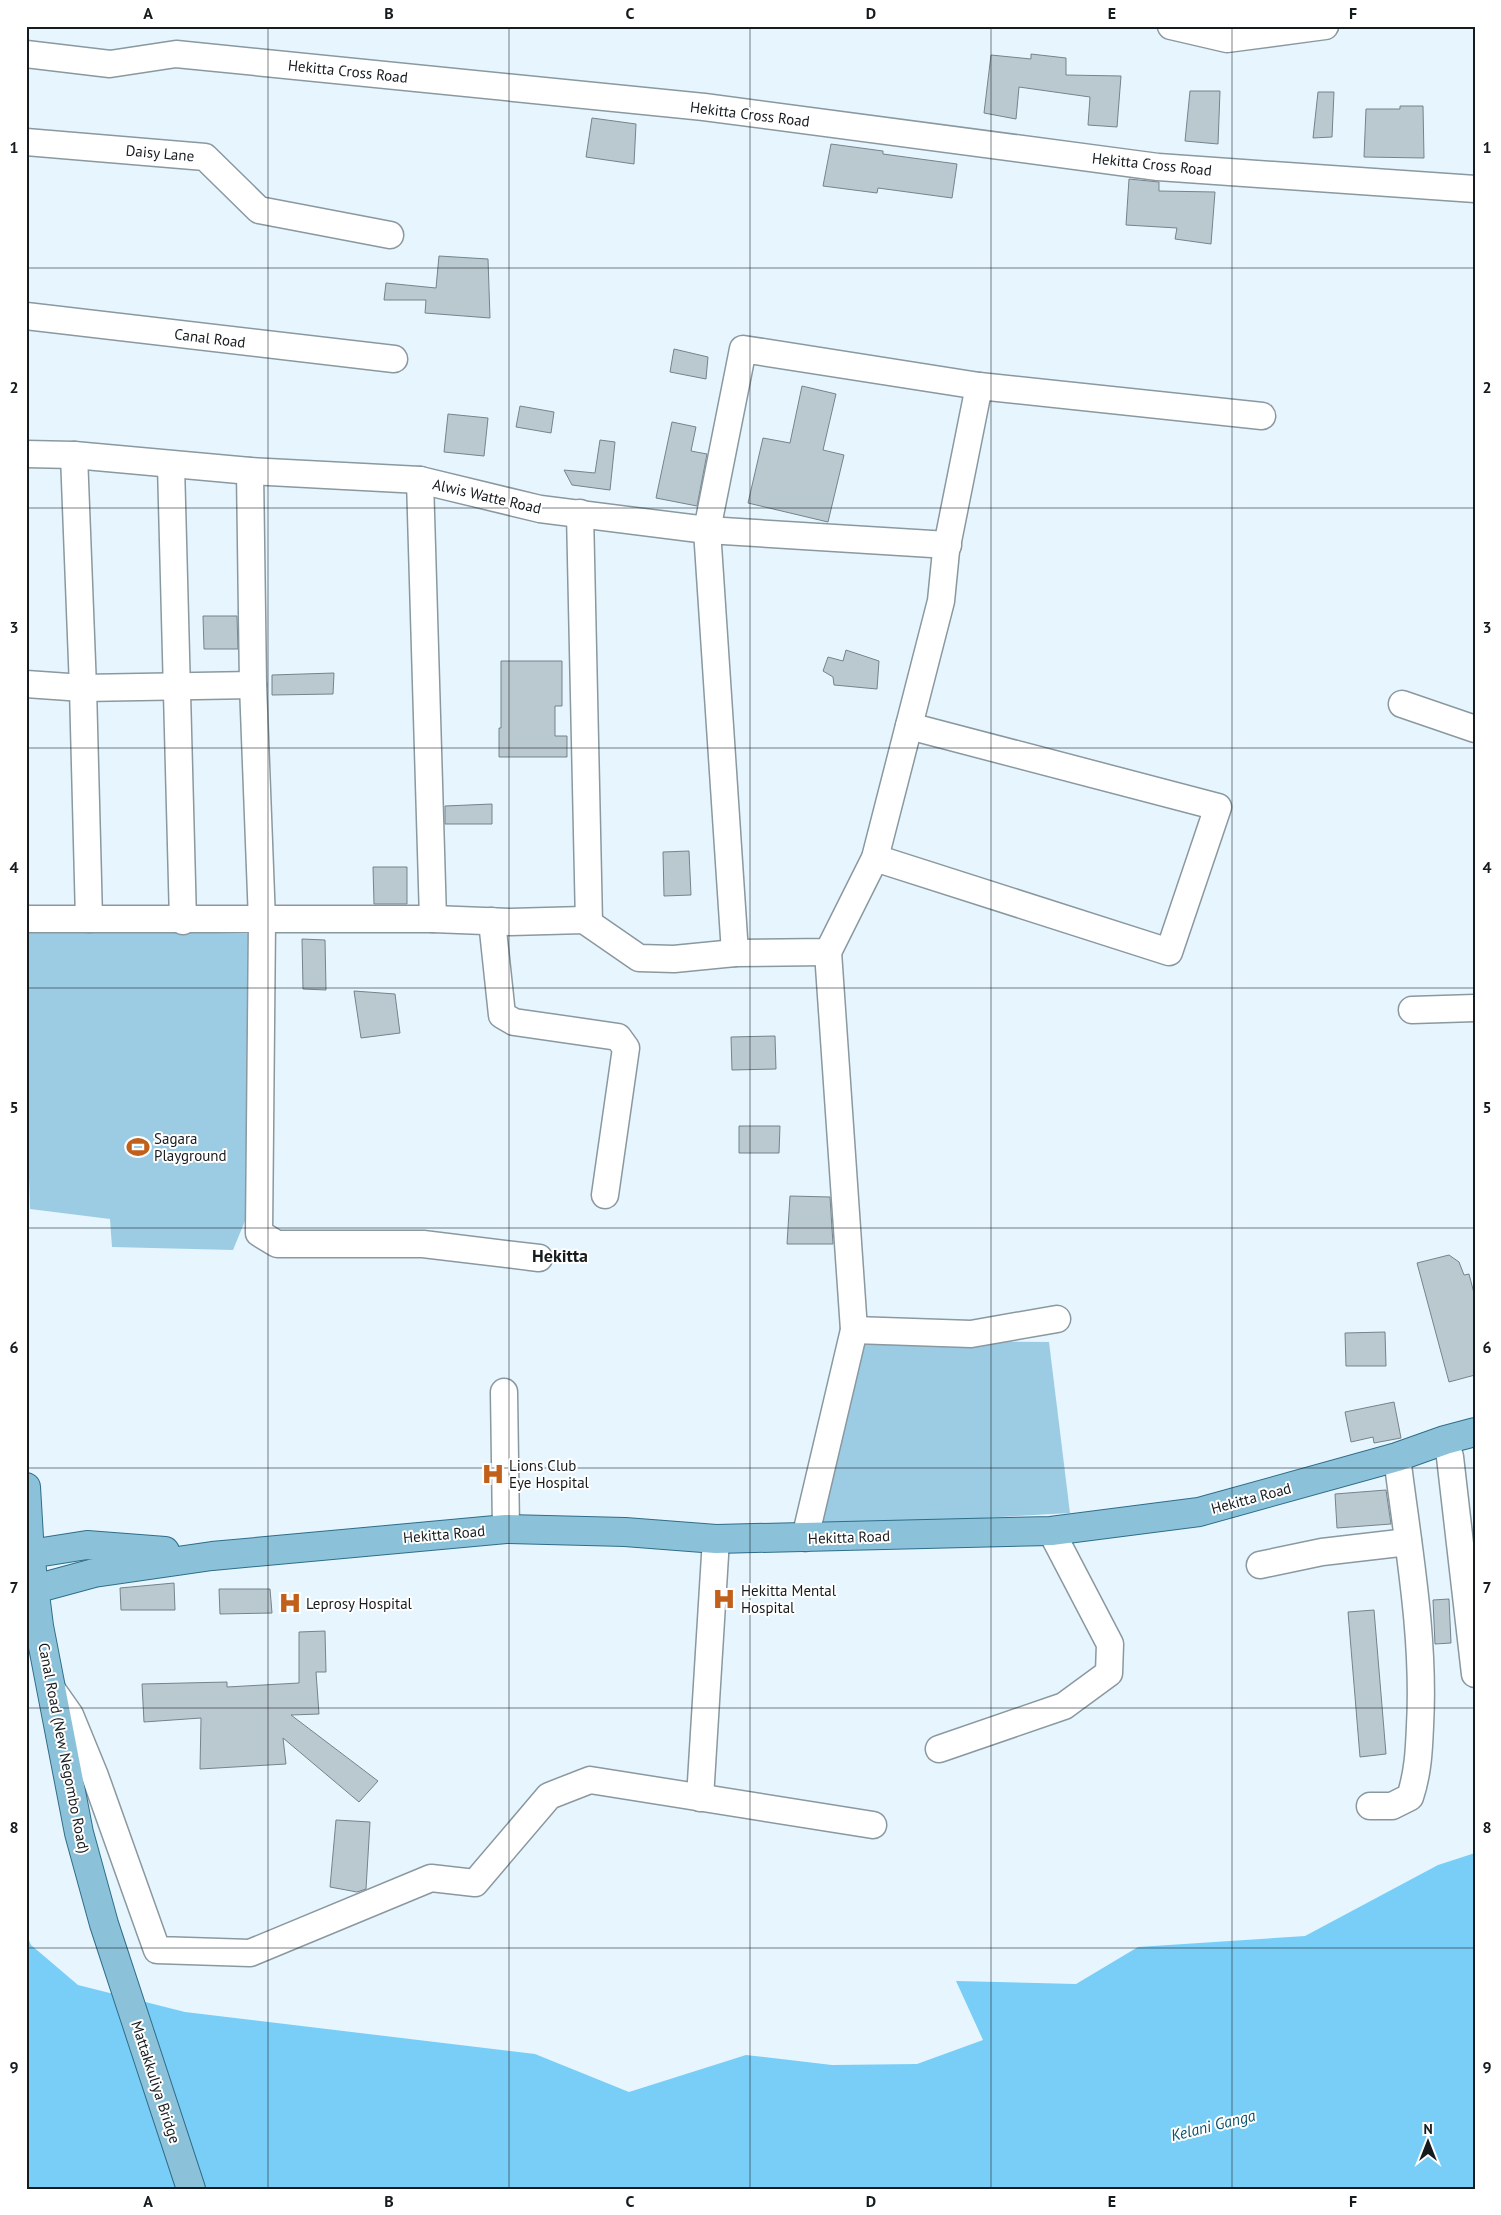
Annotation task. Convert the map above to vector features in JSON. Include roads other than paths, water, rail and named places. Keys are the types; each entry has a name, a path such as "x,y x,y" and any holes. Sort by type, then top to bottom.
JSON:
{"main road":[{"name":"Hekitta Road","path":"35,1589 94,1572 212,1556 506,1529 626,1532 716,1539 1051,1531 1199,1512 1398,1457 1445,1440 1475,1432"},
{"name":"Canal Road (New Negombo Road)","path":"26,1487 30,1554 35,1589 51,1688 68,1768 79,1833 90,1876 121,1975"},
{"name":"Hekitta Road","path":"30,1554 87,1545 212,1556"},
{"name":"Mattakkuliya Bridge","path":"121,1975 192,2189"}],"street":[{"path":"1171,26 1227,38 1325,26"},
{"name":"Hekitta Cross Road","path":"26,54 110,64 176,54 704,108 1158,167 1475,189"},
{"name":"Daisy Lane","path":"26,142 206,157 259,210 390,235"},
{"name":"Canal Road","path":"26,316 394,359"},
{"path":"735,953 707,530 743,348 979,386 1262,416"},
{"path":"805,1538 854,1330 828,952 875,858 942,601 948,545 979,386"},
{"name":"Alwis Watte Road","path":"26,454 74,455 250,471 420,480 540,509 707,530 948,545"},
{"path":"74,455 89,919"},
{"path":"171,465 183,921"},
{"path":"250,471 253,686 262,921 259,1233 277,1244 423,1244 539,1258"},
{"path":"420,480 432,919"},
{"path":"580,513 589,923"},
{"path":"26,684 83,688 253,686"},
{"path":"1402,704 1475,729"},
{"path":"875,858 1168,952 1218,807 909,726"},
{"path":"26,919 183,921 584,920 639,958 674,959 735,953 828,952"},
{"path":"492,921 502,1015 514,1022 618,1036 626,1048 605,1195"},
{"path":"1412,1010 1475,1008"},
{"path":"854,1330 971,1334 1057,1319"},
{"path":"504,1392 506,1529"},
{"path":"1445,1440 1450,1457 1475,1674"},
{"path":"1370,1806 1392,1806 1410,1797 1417,1777 1422,1692 1417,1617 1398,1457"},
{"path":"939,1749 1064,1706 1109,1673 1110,1644 1051,1531"},
{"path":"700,1798 716,1539"},
{"path":"1260,1565 1322,1552 1408,1542"},
{"path":"51,1688 70,1715 95,1776 157,1950 250,1953 431,1878 475,1883 549,1796 590,1780 873,1825"}],"water":[{"name":"Kelani Ganga","path":"1475,1853 1475,2189 26,2189 26,1933 31,1945 78,1985 185,2012 535,2054 629,2092 746,2055 832,2065 917,2064 983,2040 956,1981 1076,1984 1138,1947 1305,1936 1438,1865"}],"place":[{"name":"Sagara Playground","path":"138,1147"},
{"name":"Lions Club Eye Hospital","path":"493,1474"},
{"name":"Hekitta Mental Hospital","path":"724,1599"},
{"name":"Leprosy Hospital","path":"290,1603"}],"district":[{"name":"Hekitta","path":"560,1255"}]}
